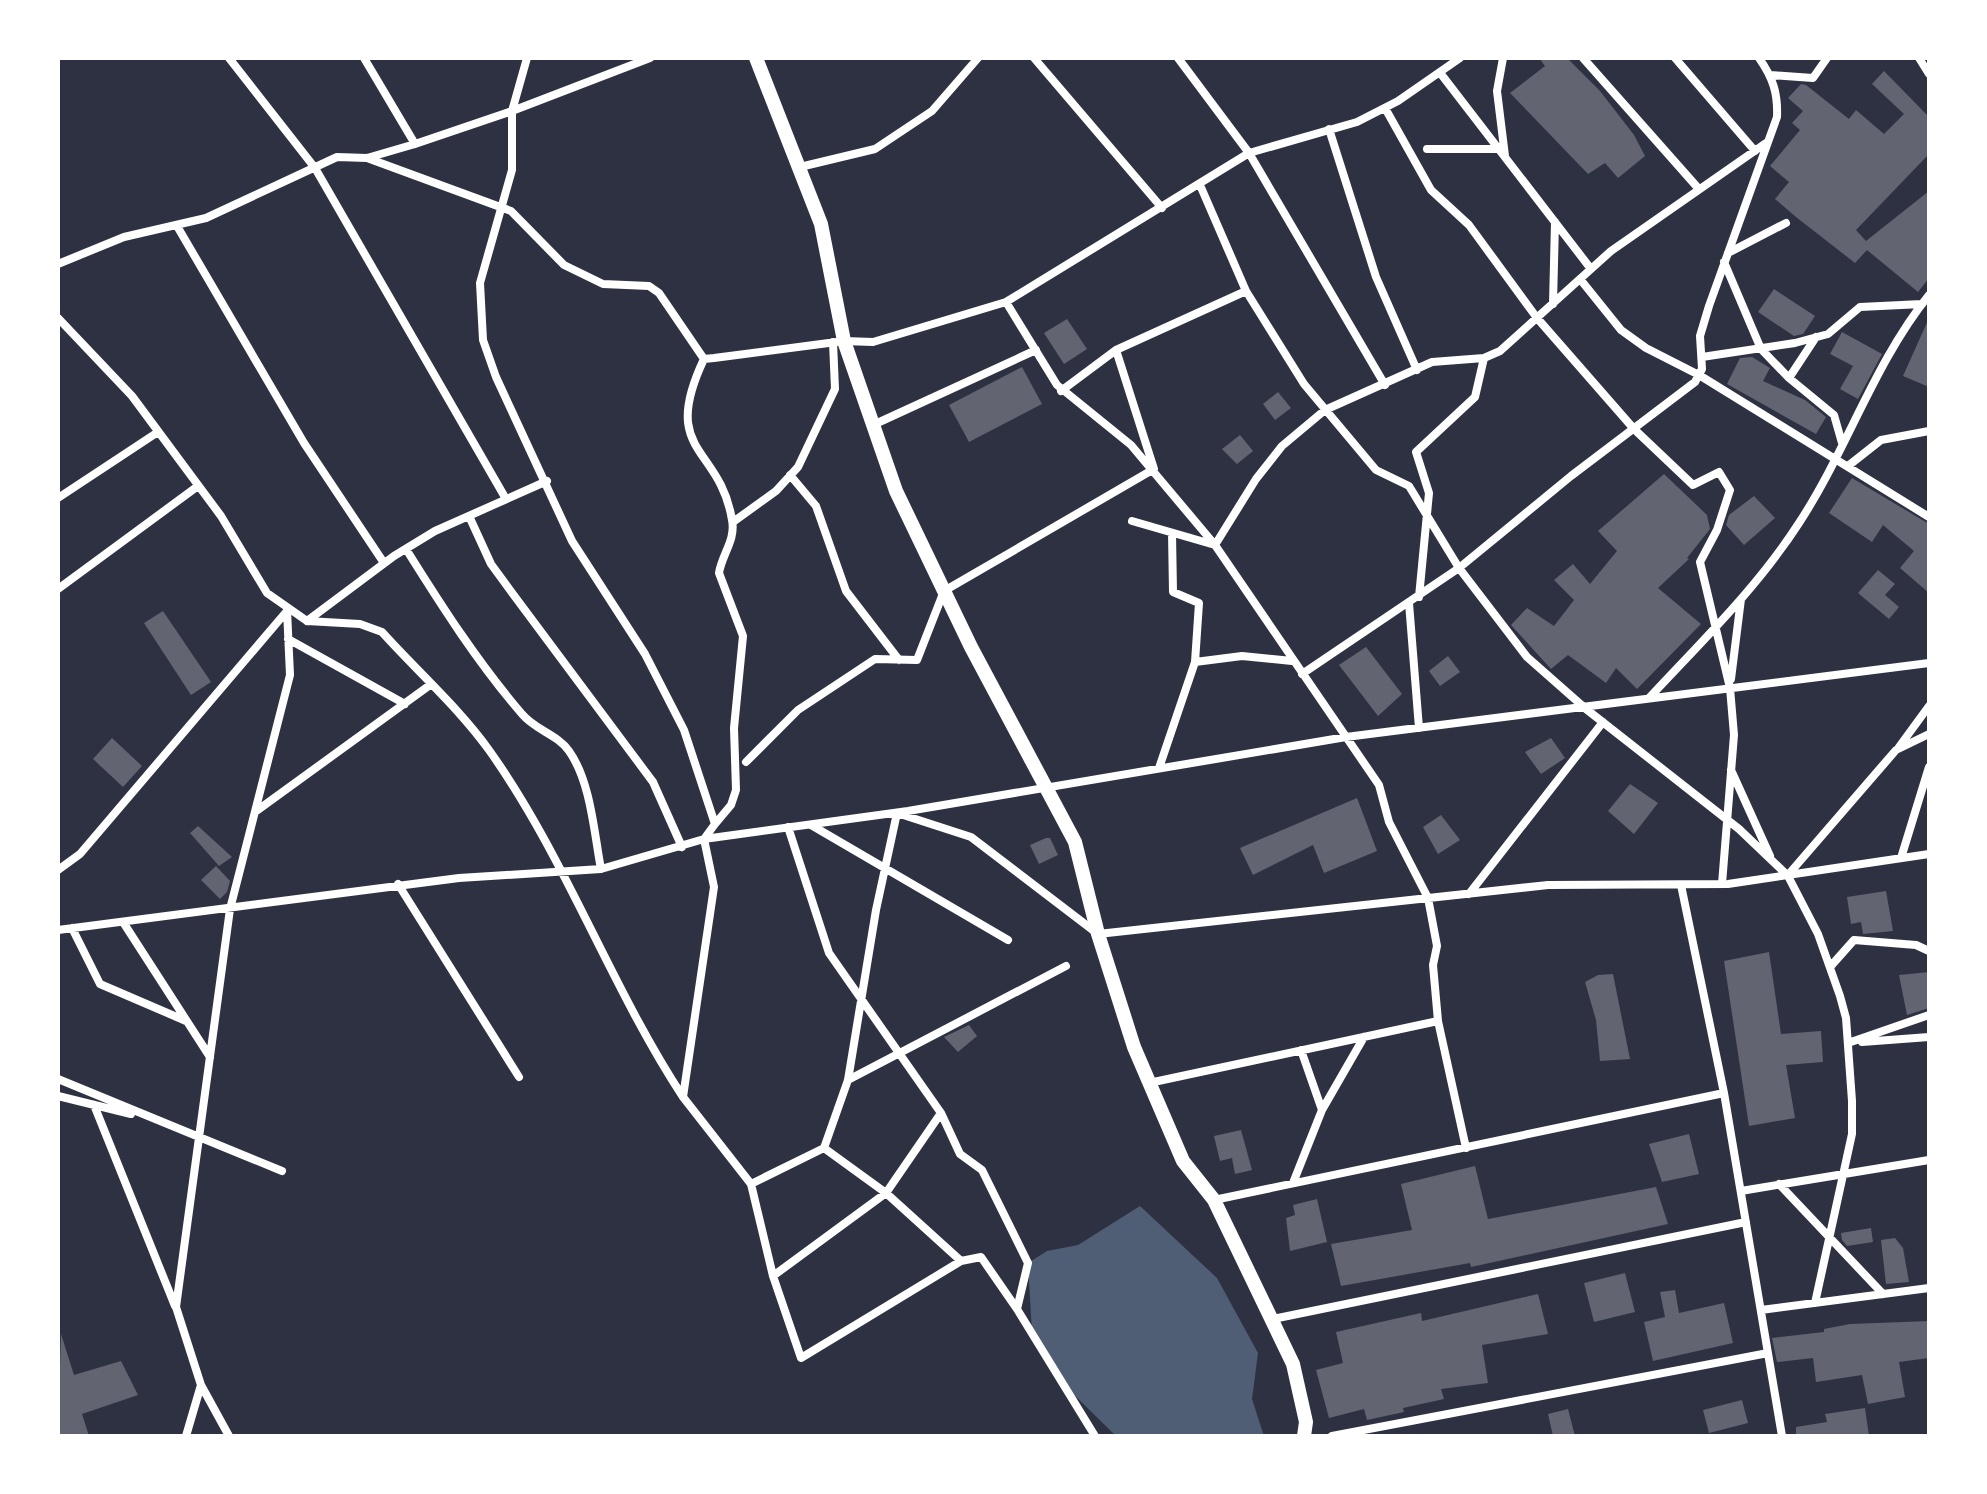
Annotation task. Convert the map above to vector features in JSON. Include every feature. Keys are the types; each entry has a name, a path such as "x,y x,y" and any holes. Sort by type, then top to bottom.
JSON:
{"street":[{"path":"229,58 315,168 506,499"},
{"path":"364,58 415,144"},
{"path":"527,58 512,111 512,170 480,283 483,340 496,377 547,481 572,541 645,654 684,730 715,824"},
{"path":"367,158 512,111 650,58"},
{"path":"733,522 776,491 798,467 835,389 838,342 821,224 756,58"},
{"path":"800,167 875,149 932,111 978,58"},
{"path":"1034,58 1162,208"},
{"path":"1178,58 1249,153 1385,385"},
{"path":"704,359 838,342 873,342 1006,302 1249,153 1357,122 1441,74 1460,58"},
{"path":"1503,58 1497,91 1505,157"},
{"path":"1583,58 1698,188"},
{"path":"1675,58 1755,151"},
{"path":"1302,674 1459,568 1695,382 1702,357 1700,336 1777,117 1778,97 1771,75 1759,58"},
{"path":"1771,75 1813,78 1827,58"},
{"path":"1919,58 1929,74"},
{"path":"1441,74 1591,269"},
{"path":"1385,108 1431,190 1469,225 1537,318 1634,429 1693,485 1719,472 1730,490 1717,530 1700,562 1730,688 1734,735 1722,884"},
{"path":"1329,129 1376,277 1417,370"},
{"path":"1215,545 1256,479 1282,446 1325,410 1432,362 1484,358 1500,351 1591,269 1698,188 1767,143"},
{"path":"1427,149 1499,149"},
{"path":"58,264 124,237 206,218 337,157 367,158 511,211 564,265 603,284 649,286 659,293 704,359"},
{"path":"1200,185 1246,291 1304,384 1376,470 1409,486 1459,568 1527,657 1583,707 1727,819 1788,876 1818,934 1830,967 1846,1018 1848,1043 1852,1134 1815,1303"},
{"path":"1553,304 1555,222"},
{"path":"1726,258 1786,223"},
{"path":"177,226 304,443 384,563"},
{"path":"1726,258 1761,349 1789,378 1834,415 1842,444"},
{"path":"1580,279 1621,330 1646,348 1699,375 1929,517"},
{"path":"1061,391 1116,350 1246,291"},
{"path":"1649,698 1741,599 1800,522 1929,295"},
{"path":"1006,302 1061,391 1120,435 1154,469 1215,545 1379,785 1389,822 1428,898 1437,946 1433,965 1438,1021 1466,1148"},
{"path":"1702,357 1761,349 1828,334 1860,307 1922,304"},
{"path":"58,318 132,396 198,486 267,593 287,610 307,621 372,627 382,632 488,748 528,812 647,1043 683,1097 751,1184 773,1276 801,1358 961,1261 981,1257 1017,1309 1095,1436"},
{"path":"1789,378 1816,337"},
{"path":"838,342 873,425 896,491 944,591 1075,842 1098,934 1148,1083 1183,1161 1214,1200 1273,1319 1299,1386 1306,1422 1304,1436"},
{"path":"873,425 1036,350"},
{"path":"1116,350 1154,469"},
{"path":"1419,597 1429,493 1416,452 1475,397 1484,358"},
{"path":"683,1097 714,887 704,839 731,805 736,790 734,728 743,636 719,573 732,541 733,522 721,487 694,447 689,430 687,404 704,359"},
{"path":"1848,466 1881,440 1929,431"},
{"path":"58,498 158,432"},
{"path":"746,762 798,710 875,659 917,660 944,591 1154,469"},
{"path":"790,475 816,506 846,591 899,660"},
{"path":"307,621 406,549 547,481"},
{"path":"58,589 198,486"},
{"path":"469,516 491,564 653,782 682,847"},
{"path":"1132,521 1215,545"},
{"path":"1159,768 1195,662 1199,603 1173,592 1172,533"},
{"path":"406,549 445,611 517,709 533,727 552,735 569,751 580,776 601,869"},
{"path":"1730,688 1741,599"},
{"path":"1409,603 1419,728"},
{"path":"176,1307 230,909 290,675 287,610"},
{"path":"58,870 80,854 287,610"},
{"path":"288,639 405,704"},
{"path":"1195,662 1242,656 1292,661"},
{"path":"58,930 459,878 561,874 601,869 704,839 897,813 1346,737 1929,663"},
{"path":"254,813 430,685"},
{"path":"1788,876 1896,750 1929,706"},
{"path":"1469,894 1603,722"},
{"path":"1896,750 1929,734"},
{"path":"1901,858 1929,767"},
{"path":"1731,769 1772,861"},
{"path":"751,1184 824,1148 848,1080 897,813"},
{"path":"897,813 971,837 1098,934 1548,885 1722,884 1929,854"},
{"path":"810,825 1008,940"},
{"path":"788,827 829,953 941,1113 960,1154 982,1170 1028,1263 1017,1309"},
{"path":"398,885 519,1077"},
{"path":"1681,885 1724,1093 1782,1436"},
{"path":"123,922 210,1058"},
{"path":"72,928 100,984 187,1021"},
{"path":"1830,967 1854,940 1916,945 1929,951"},
{"path":"848,1080 1066,966"},
{"path":"1848,1043 1929,1015"},
{"path":"1148,1083 1438,1021"},
{"path":"1293,1183 1322,1110 1364,1037"},
{"path":"1848,1043 1929,1037"},
{"path":"1301,1050 1322,1110"},
{"path":"58,1079 282,1171"},
{"path":"1214,1200 1724,1093"},
{"path":"58,1096 159,1121"},
{"path":"94,1105 176,1307 201,1385 229,1436"},
{"path":"773,1276 886,1193 941,1113"},
{"path":"824,1148 886,1193 961,1261"},
{"path":"1741,1191 1929,1160"},
{"path":"1779,1184 1883,1294"},
{"path":"1273,1319 1746,1222"},
{"path":"1761,1310 1929,1288"},
{"path":"1332,1436 1768,1353"},
{"path":"186,1436 201,1385"}],"water":[{"path":"1140,1206 1217,1278 1258,1353 1252,1399 1264,1436 1116,1436 1063,1384 1032,1333 1028,1263 1047,1251 1078,1245"}],"building":[{"path":"1539,58 1567,58 1600,91 1634,135 1645,156 1618,178 1605,163 1588,174 1510,93 1545,66"},
{"path":"1884,71 1929,117 1929,154 1856,230 1866,241 1929,191 1929,278 1918,292 1867,250 1855,263 1775,199 1789,182 1770,166 1800,130 1792,123 1803,111 1788,98 1801,84 1806,85 1849,119 1856,110 1884,134 1904,114 1872,84"},
{"path":"1774,289 1815,316 1803,334 1794,336 1758,312"},
{"path":"1929,318 1929,387 1903,376"},
{"path":"1067,319 1087,349 1064,364 1044,333"},
{"path":"1842,332 1882,354 1858,399 1840,389 1853,366 1830,354"},
{"path":"1752,357 1770,368 1763,381 1805,400 1826,417 1816,434 1727,384 1740,358"},
{"path":"1022,367 1042,404 969,442 949,405"},
{"path":"1278,392 1291,408 1275,420 1263,404"},
{"path":"1240,435 1253,451 1237,464 1222,449"},
{"path":"1664,474 1707,515 1710,529 1689,559 1658,588 1701,624 1637,689 1616,668 1606,683 1568,655 1551,669 1511,625 1527,608 1554,626 1574,600 1554,580 1573,564 1590,584 1617,551 1598,531"},
{"path":"1852,478 1929,524 1929,593 1900,568 1914,551 1883,525 1872,542 1829,513"},
{"path":"1754,496 1775,518 1744,545 1726,525 1729,515"},
{"path":"1878,570 1895,584 1885,595 1899,607 1889,619 1858,593"},
{"path":"163,611 211,682 191,695 144,623"},
{"path":"1366,647 1402,694 1378,716 1339,665"},
{"path":"1448,656 1460,672 1440,686 1429,671"},
{"path":"112,738 142,766 123,787 93,759"},
{"path":"1551,738 1565,758 1541,774 1525,752"},
{"path":"1630,784 1658,803 1634,834 1608,811"},
{"path":"1357,798 1377,851 1324,873 1313,845 1253,875 1240,848"},
{"path":"1441,815 1460,840 1438,854 1423,827"},
{"path":"198,826 232,857 219,866 190,833"},
{"path":"1050,838 1058,855 1039,864 1030,845"},
{"path":"216,866 230,881 227,892 220,899 201,880"},
{"path":"1886,891 1893,931 1863,934 1861,922 1851,924 1847,897"},
{"path":"1769,952 1781,1034 1821,1031 1823,1062 1786,1065 1795,1118 1749,1126 1724,961"},
{"path":"1929,972 1929,1008 1907,1015 1899,975"},
{"path":"1613,974 1630,1059 1600,1061 1596,1020 1585,982 1598,975"},
{"path":"969,1025 977,1036 958,1052 944,1037"},
{"path":"1241,1130 1252,1170 1235,1174 1232,1158 1220,1161 1214,1136"},
{"path":"1689,1134 1699,1174 1662,1182 1649,1144"},
{"path":"1475,1166 1488,1219 1656,1187 1668,1224 1471,1267 1470,1263 1341,1286 1331,1244 1412,1230 1401,1184"},
{"path":"1317,1199 1327,1242 1290,1251 1286,1218 1295,1215 1293,1205"},
{"path":"1871,1228 1873,1242 1847,1246 1842,1240 1841,1233"},
{"path":"1895,1238 1903,1248 1909,1282 1886,1284 1881,1240"},
{"path":"1625,1273 1635,1312 1594,1322 1584,1283"},
{"path":"1675,1290 1679,1313 1724,1303 1733,1343 1653,1361 1644,1322 1665,1317 1660,1292"},
{"path":"1538,1294 1548,1334 1482,1345 1488,1383 1441,1389 1444,1399 1403,1408 1404,1412 1367,1420 1364,1409 1329,1418 1316,1370 1343,1363 1336,1332 1421,1313 1422,1321"},
{"path":"1929,1321 1929,1358 1899,1362 1905,1397 1868,1404 1862,1375 1816,1382 1813,1358 1777,1362 1772,1338 1824,1332 1824,1329 1850,1324"},
{"path":"61,1334 74,1375 121,1361 138,1395 82,1414 89,1436 58,1436"},
{"path":"1742,1400 1748,1423 1709,1433 1703,1410"},
{"path":"1865,1408 1869,1436 1796,1436 1796,1427 1827,1422 1825,1414"},
{"path":"1568,1409 1575,1436 1553,1436 1548,1414"}]}
